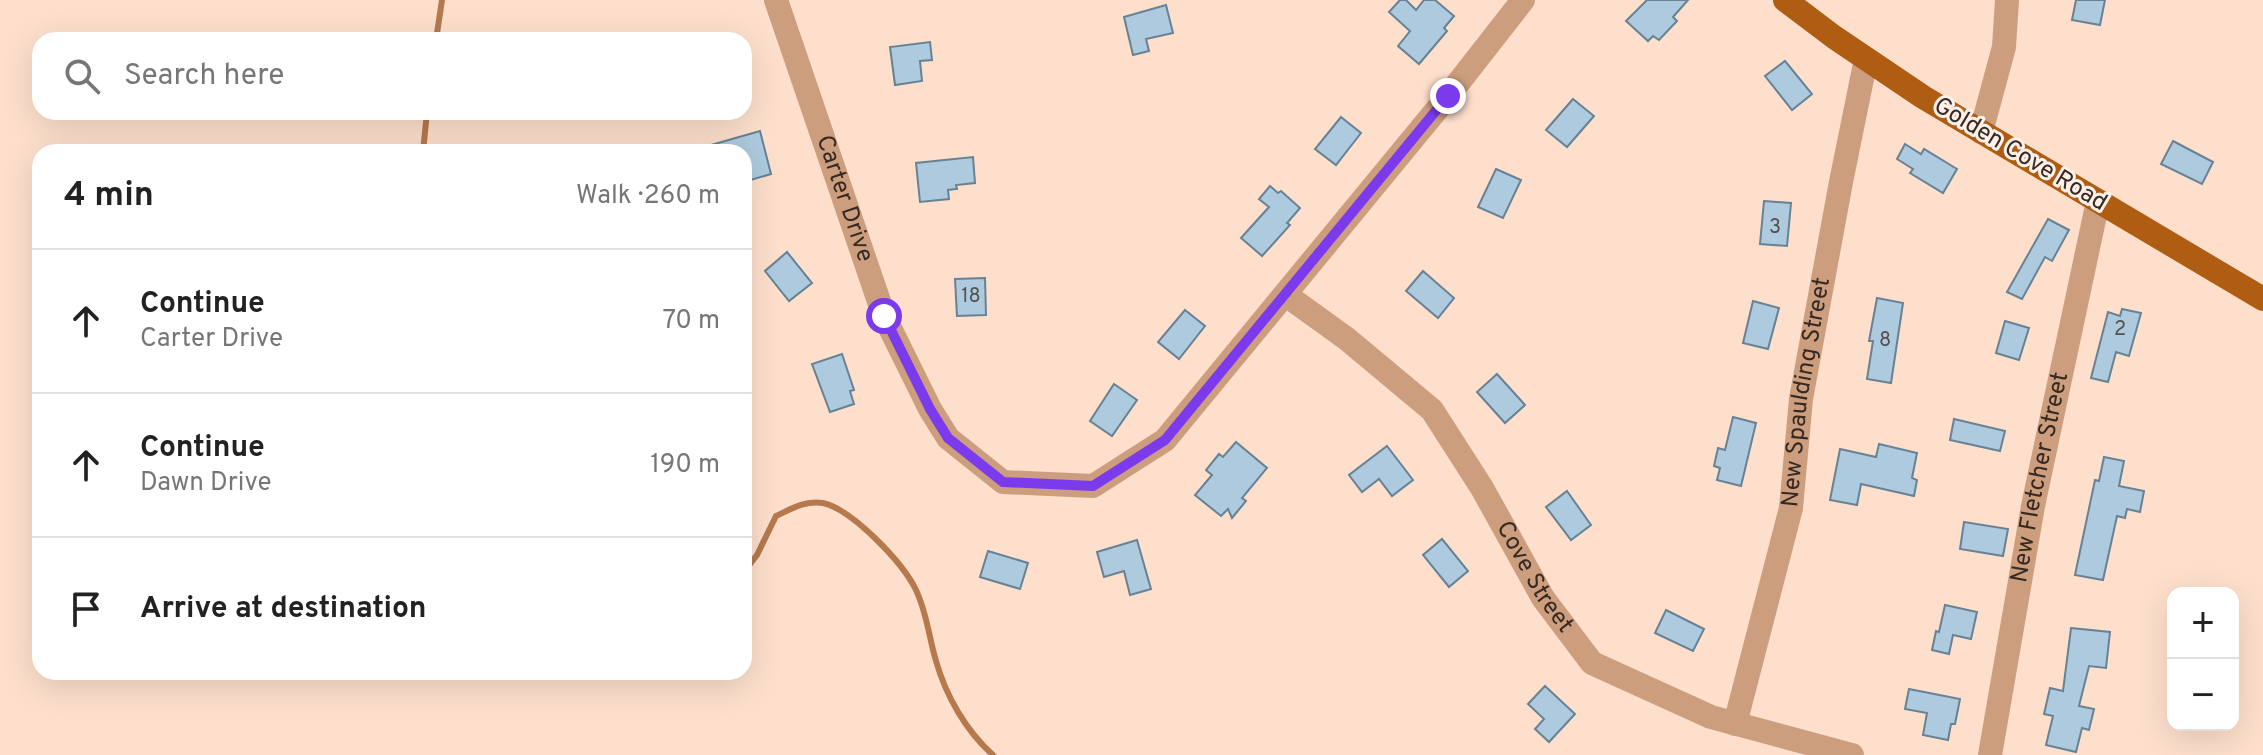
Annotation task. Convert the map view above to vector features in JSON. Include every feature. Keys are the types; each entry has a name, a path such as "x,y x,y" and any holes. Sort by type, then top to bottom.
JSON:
{"main road":[{"name":"Golden Cove Road","path":"1785,0 1866,59 1981,132 2263,299"}],"street":[{"name":"Carter Drive","path":"776,0 884,316 930,409 948,438 1003,482 1093,486 1165,440 1523,0"},
{"path":"1981,132 2004,47 2007,0"},
{"name":"New Spaulding Street","path":"1735,724 1791,508 1801,399 1866,59"},
{"name":"New Fletcher Street","path":"1990,755 2033,506 2098,201"},
{"name":"Cove Street","path":"1286,295 1347,339 1432,410 1482,488 1543,598 1592,663 1711,717 1852,755"}],"building":[{"path":"1400,0 1406,0 1416,10 1424,0 1435,0 1454,16 1444,28 1447,31 1419,64 1398,46 1410,31 1389,12"},
{"path":"1647,0 1688,0 1673,17 1677,21 1659,40 1653,36 1648,41 1626,21"},
{"path":"2076,0 2105,0 2100,25 2072,20"},
{"path":"1166,5 1173,33 1146,39 1149,51 1133,55 1124,17"},
{"path":"930,42 932,60 920,61 922,81 895,85 890,47"},
{"path":"1785,61 1812,94 1792,110 1765,76"},
{"path":"1573,99 1594,116 1567,147 1546,130"},
{"path":"1341,117 1361,133 1336,165 1315,149"},
{"path":"760,131 771,174 752,180 752,144 714,144"},
{"path":"2173,141 2213,162 2202,184 2161,164"},
{"path":"1905,144 1921,154 1924,149 1957,169 1943,193 1910,173 1913,169 1897,159"},
{"path":"973,157 975,183 956,185 957,189 948,190 949,199 920,202 916,163"},
{"path":"1496,169 1521,180 1503,218 1478,207"},
{"path":"1270,186 1278,193 1281,191 1300,208 1287,223 1290,225 1262,256 1241,238 1269,207 1259,199"},
{"path":"1764,201 1791,203 1787,246 1760,244"},
{"path":"2048,219 2069,230 2052,261 2045,257 2022,299 2007,292"},
{"path":"787,252 812,283 789,301 765,271"},
{"path":"1423,271 1454,298 1438,318 1406,291"},
{"path":"985,278 986,315 957,316 955,279"},
{"path":"1877,298 1903,303 1891,383 1867,379 1873,341 1869,341"},
{"path":"1753,301 1779,308 1768,349 1743,343"},
{"path":"2122,309 2141,313 2129,356 2116,352 2108,382 2091,378 2108,312 2120,316"},
{"path":"1185,310 1205,326 1179,359 1158,342"},
{"path":"2005,321 2029,328 2019,360 1996,353"},
{"path":"842,354 854,390 850,391 854,404 830,412 812,364"},
{"path":"1497,374 1525,405 1505,423 1477,392"},
{"path":"1114,384 1137,400 1112,436 1090,421"},
{"path":"1733,417 1756,423 1741,486 1717,480 1720,468 1714,466 1718,448 1725,450"},
{"path":"1954,419 2005,431 2000,451 1950,440"},
{"path":"1236,442 1267,468 1242,498 1246,501 1232,518 1228,509 1221,516 1195,495 1212,475 1206,470 1219,454 1223,457"},
{"path":"1879,444 1917,453 1912,478 1917,480 1914,496 1861,484 1857,505 1830,500 1840,449 1876,457"},
{"path":"1387,446 1413,480 1392,496 1379,479 1362,492 1349,475"},
{"path":"2104,457 2124,461 2119,486 2144,491 2140,512 2127,509 2125,518 2117,516 2103,580 2075,575 2095,480 2099,481"},
{"path":"1567,491 1591,525 1571,540 1546,507"},
{"path":"1964,522 2008,529 2003,556 1960,549"},
{"path":"1442,539 1468,571 1449,587 1423,555"},
{"path":"1137,540 1151,589 1130,595 1124,571 1104,577 1097,552"},
{"path":"988,551 1028,563 1020,589 980,577"},
{"path":"1945,605 1977,612 1971,639 1953,635 1949,654 1932,650"},
{"path":"1666,610 1704,629 1693,651 1655,633"},
{"path":"2071,628 2110,632 2106,668 2089,666 2079,706 2094,709 2089,730 2082,728 2076,752 2046,745 2053,716 2044,714 2050,688 2063,691"},
{"path":"1545,686 1575,714 1549,742 1535,729 1544,719 1528,704"},
{"path":"1909,689 1960,699 1948,740 1923,735 1927,713 1905,709"}],"waterway":[{"path":"437,32 442,0"},
{"path":"424,144 426,120"},
{"path":"752,562 776,516 799,506 823,503 862,526 889,552 910,579 920,599 936,661 951,700 974,735 993,755"}],"route":[{"path":"884,316 930,409 948,438 1003,482 1093,486 1165,440 1448,96"}]}
